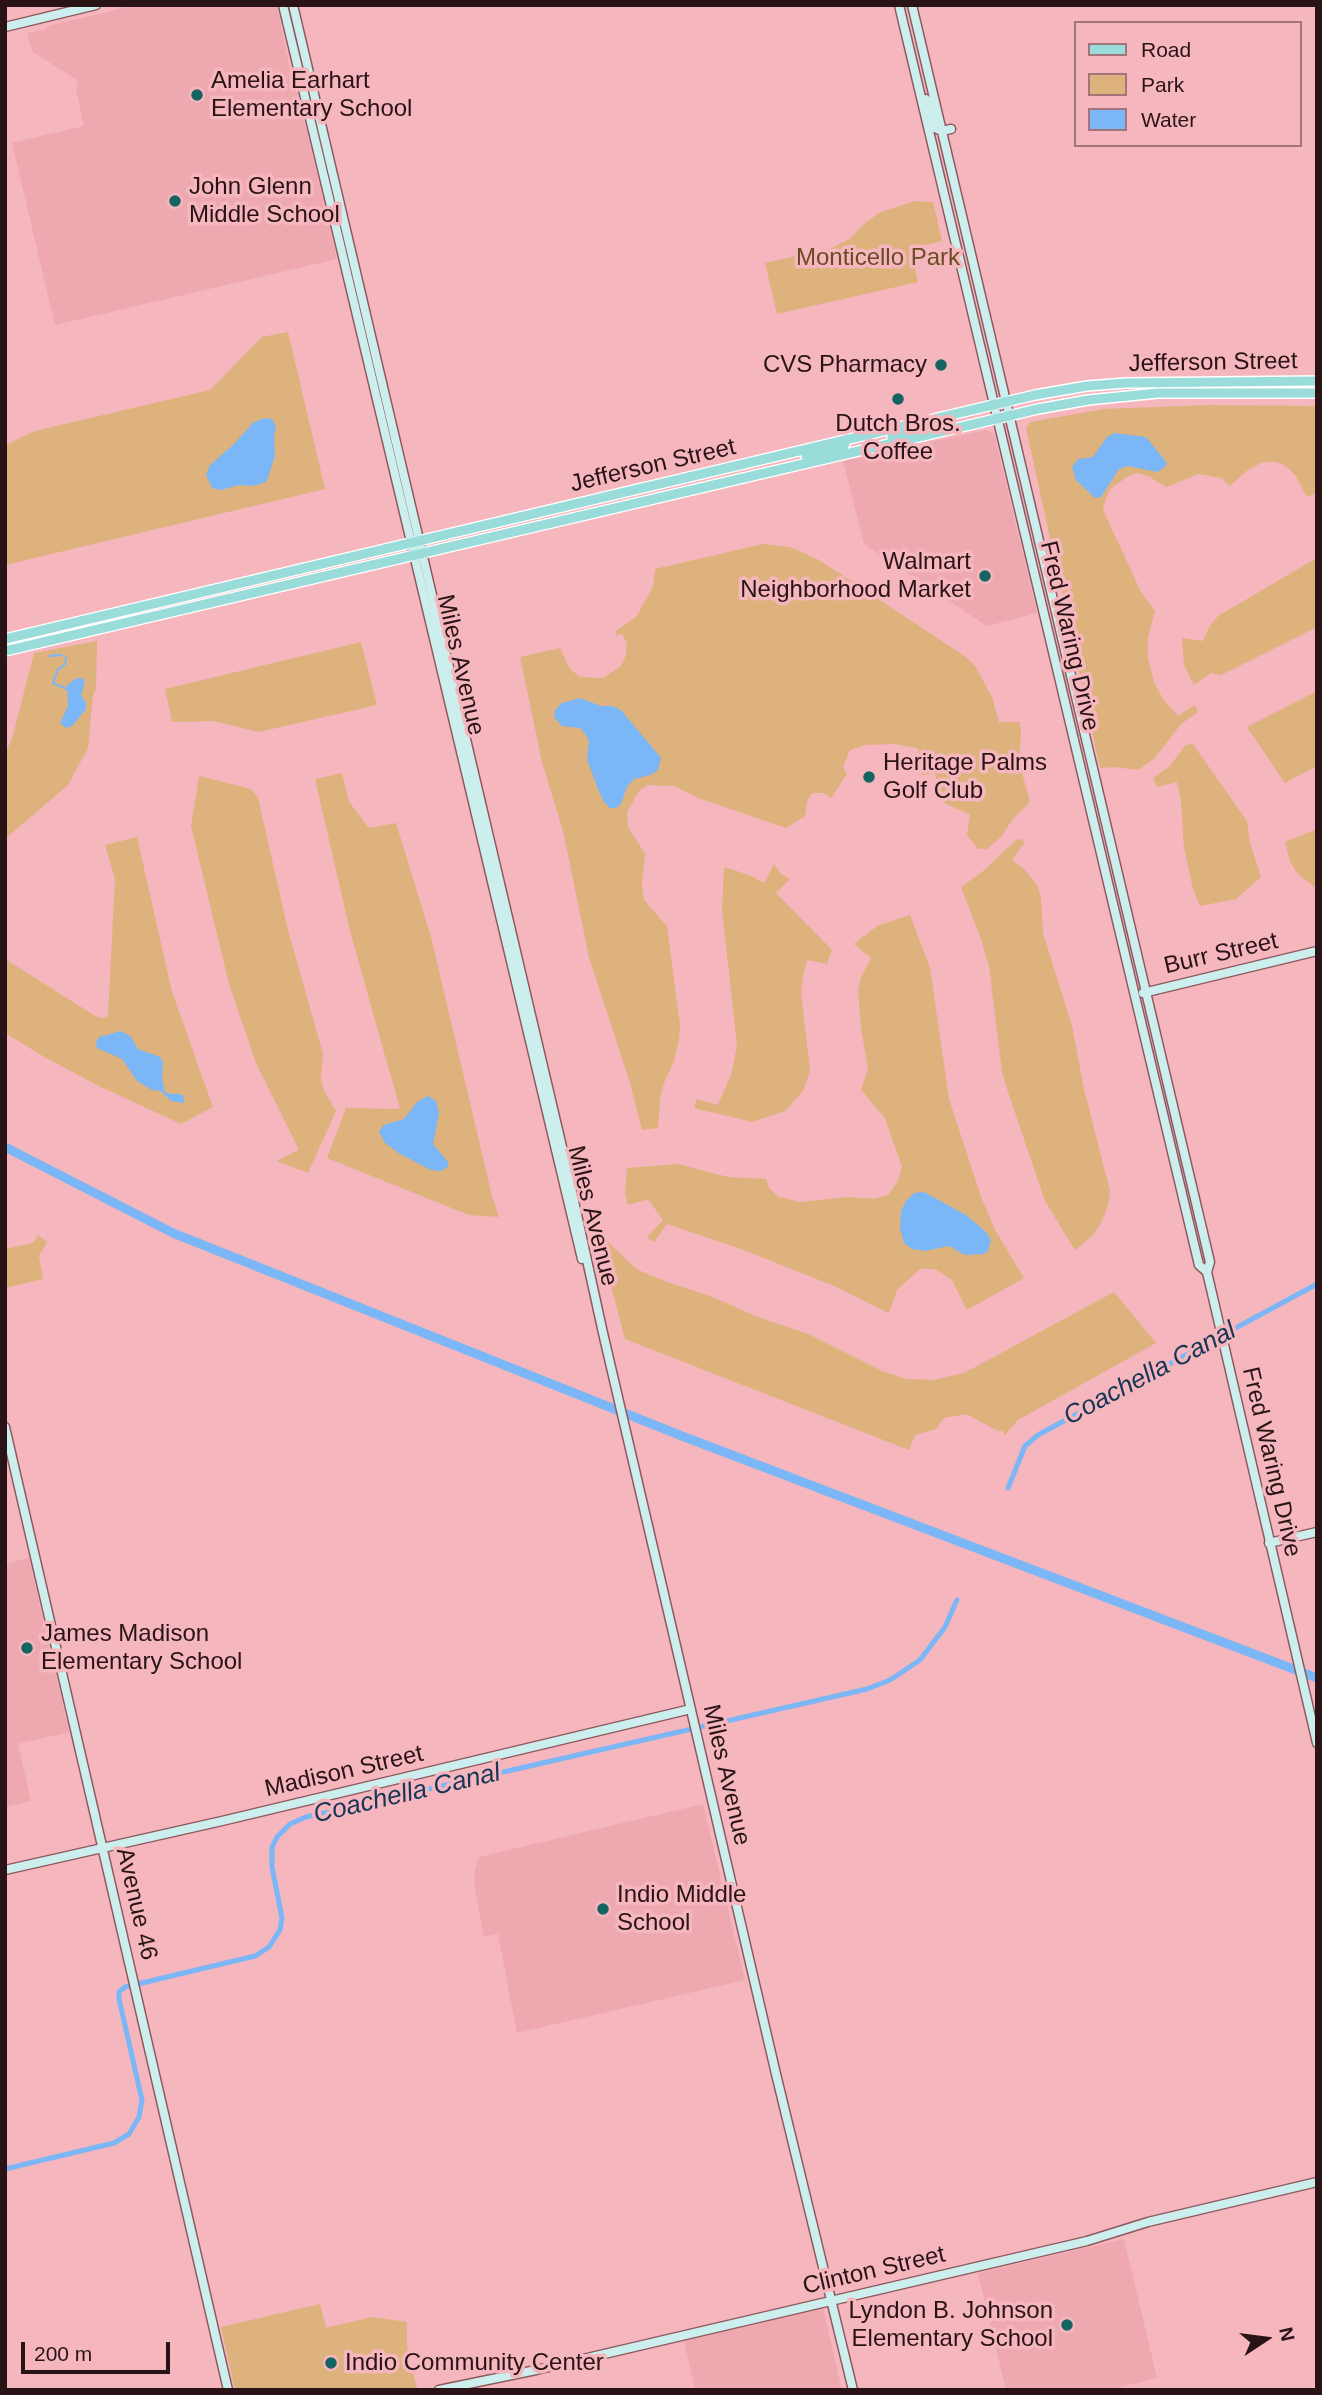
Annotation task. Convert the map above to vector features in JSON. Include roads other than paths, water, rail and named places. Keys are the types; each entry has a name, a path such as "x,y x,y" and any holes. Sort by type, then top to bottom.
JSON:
{"main road":[{"name":"Jefferson Street","path":"5,639 1051,392 1126,383 1317,381"},
{"name":"Jefferson Street","path":"5,651 892,442 1065,404 1125,396 1317,393"},
{"path":"892,442 892,436 915,430 929,420"},
{"path":"768,471 804,457 845,446 846,440"},
{"path":"654,498 685,485 723,475 726,469"},
{"path":"5,645 43,630"}],"street":[{"path":"5,27 96,5"},
{"name":"Miles Avenue","path":"283,5 419,554 578,1247 603,1333 635,1466 776,2074 853,2390"},
{"name":"Miles Avenue","path":"293,5 415,541"},
{"name":"Fred Waring Drive","path":"899,5 1199,1265 1207,1272"},
{"name":"Fred Waring Drive","path":"912,5 946,130 966,232 1210,1262 1207,1272 1316,1739"},
{"path":"917,81 928,103 935,128 946,130"},
{"path":"942,187 947,186 950,190 958,218 966,232"},
{"path":"964,280 970,279 973,283 983,313 987,317"},
{"name":"Burr Street","path":"1135,995 1317,951"},
{"name":"Avenue 46","path":"5,1427 228,2390"},
{"path":"1269,1543 1317,1532"},
{"name":"Madison Street","path":"5,1870 691,1709"},
{"name":"Clinton Street","path":"439,2390 536,2370 1090,2240 1148,2222 1317,2182"}],"water":[{"path":"265,418 272,419 276,426 275,456 267,480 252,486 239,485 221,490 212,488 206,475 210,465 254,422"},
{"path":"1115,433 1146,437 1167,463 1157,472 1128,466 1119,469 1101,497 1095,498 1076,480 1072,467 1078,459 1093,457 1107,437"},
{"path":"77,678 82,678 85,682 81,695 86,709 72,726 66,728 60,723 68,706 67,685"},
{"path":"580,698 621,710 661,758 658,770 634,779 627,787 621,804 616,808 610,808 604,802 598,789 587,759 589,741 585,734 580,728 562,726 554,717 555,710 562,703"},
{"path":"121,1031 131,1037 138,1049 160,1057 163,1062 162,1079 165,1092 181,1094 184,1103 171,1101 161,1091 152,1090 137,1081 122,1059 97,1048 99,1037"},
{"path":"428,1096 436,1101 439,1113 433,1144 448,1162 448,1167 441,1171 431,1170 400,1154 385,1143 379,1131 384,1125 404,1119 417,1102"},
{"path":"924,1192 966,1215 986,1232 991,1240 988,1251 984,1254 965,1255 949,1246 925,1251 912,1249 904,1243 900,1228 901,1211 914,1193"}],"waterway":[{"path":"49,656 62,655"},
{"path":"66,657 65,664 57,671 53,683 67,689"},
{"path":"5,1147 173,1233 682,1436 1317,1678"},
{"name":"Coachella Canal","path":"1008,1488 1025,1446 1038,1435 1317,1284"},
{"name":"Coachella Canal","path":"5,2169 114,2143 129,2134 139,2117 142,2100 119,1992 125,1987 255,1956 269,1947 280,1930 282,1918 272,1867 272,1847 277,1837 290,1824 306,1817 867,1689 890,1680 920,1660 945,1627 957,1600"}],"place":[{"name":"Amelia Earhart Elementary School","path":"197,95"},
{"name":"John Glenn Middle School","path":"175,201"},
{"name":"CVS Pharmacy","path":"941,365"},
{"name":"Dutch Bros. Coffee","path":"898,399"},
{"name":"Walmart Neighborhood Market","path":"985,576"},
{"name":"Heritage Palms Golf Club","path":"869,777"},
{"name":"James Madison Elementary School","path":"27,1648"},
{"name":"Indio Middle School","path":"603,1909"},
{"name":"Lyndon B. Johnson Elementary School","path":"1067,2325"},
{"name":"Indio Community Center","path":"331,2363"}],"park label":[{"name":"Monticello Park","path":"878,258"}]}
